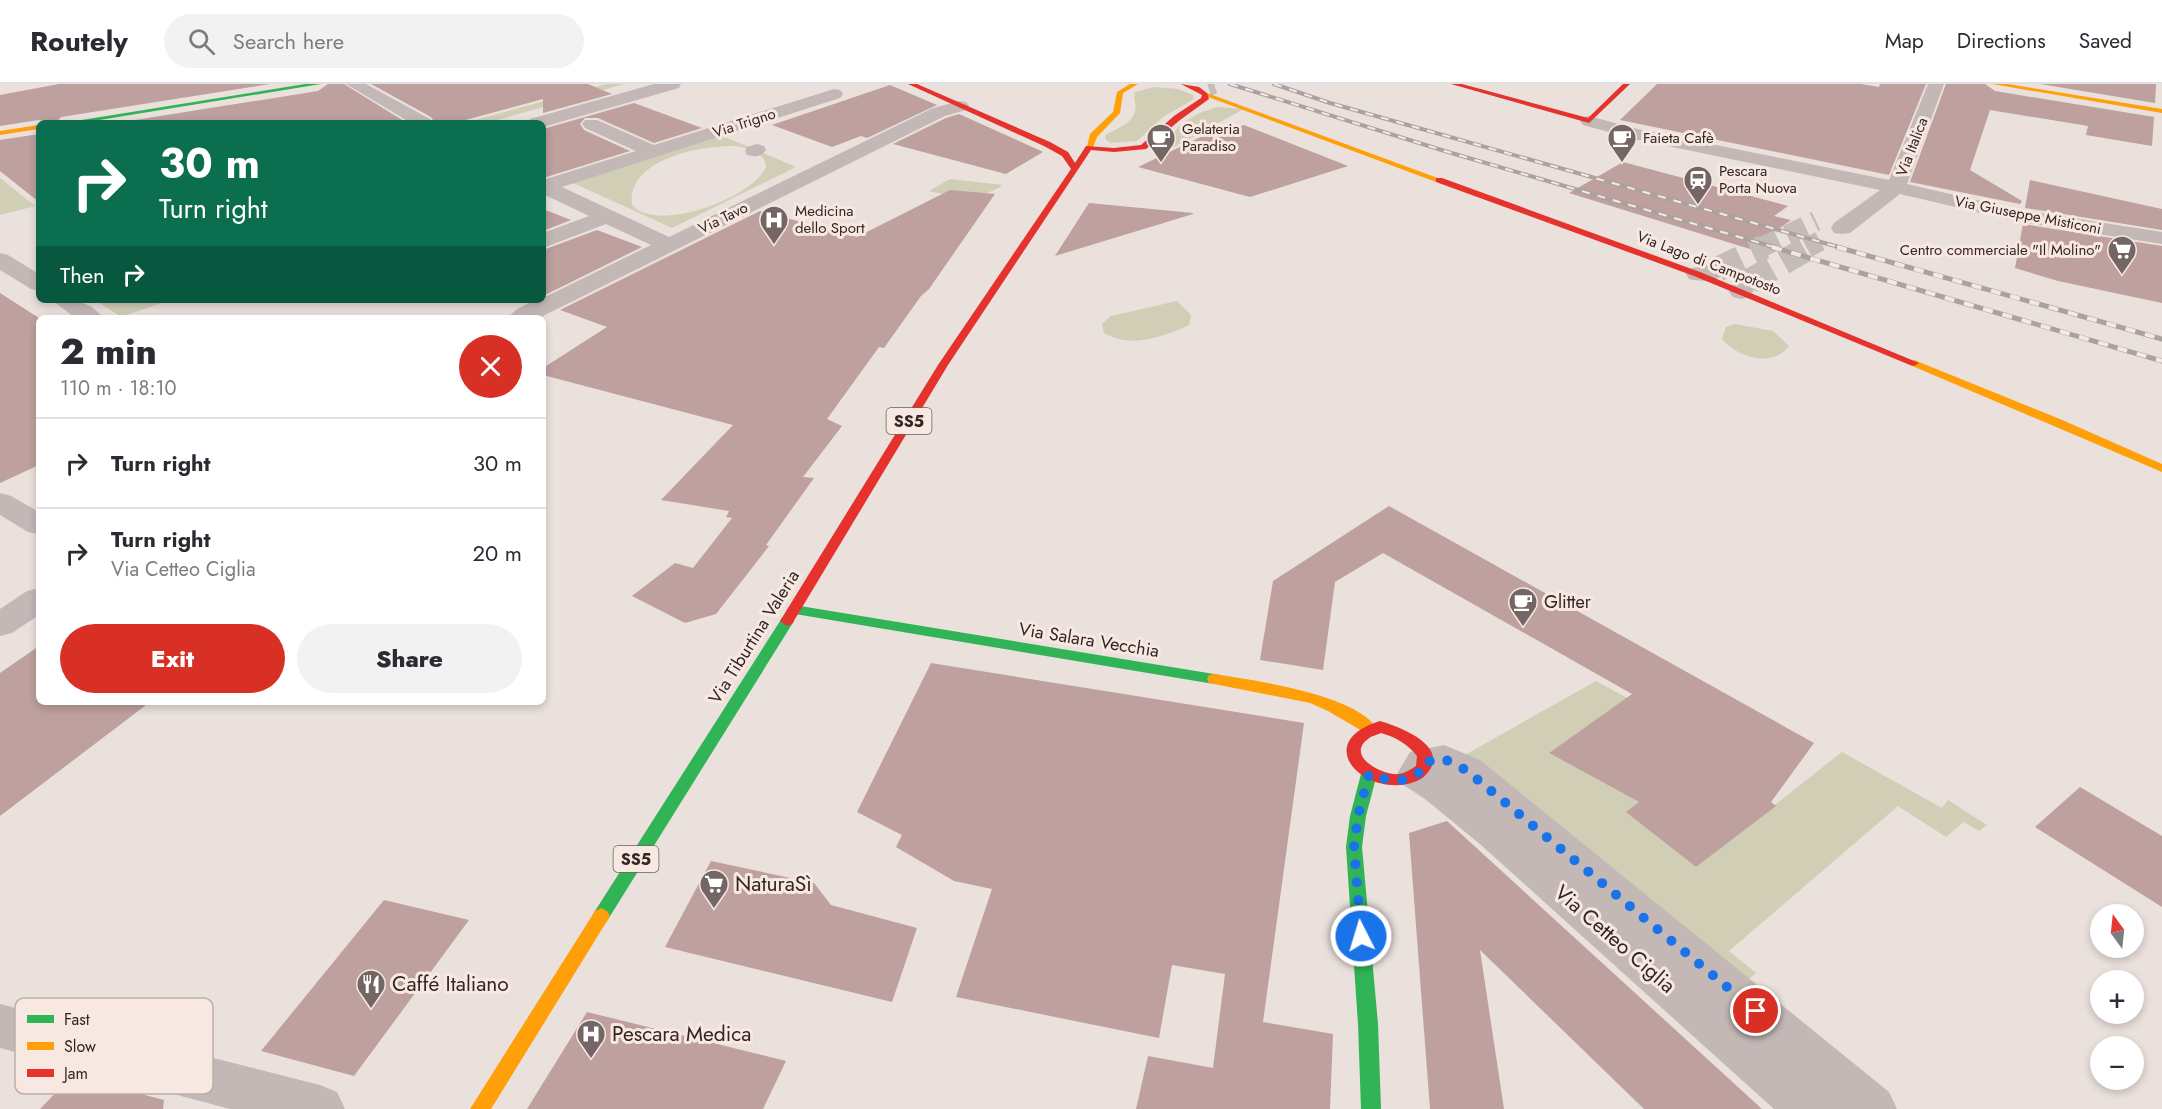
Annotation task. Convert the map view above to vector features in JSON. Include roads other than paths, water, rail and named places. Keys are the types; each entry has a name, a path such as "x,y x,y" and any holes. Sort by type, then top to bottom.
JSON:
{"street":[{"path":"86,120 318,84"},
{"path":"354,84 419,120"},
{"path":"546,120 673,84"},
{"path":"911,84 1026,134 1065,154 1074,167"},
{"name":"SS5","path":"1089,148 1092,135 1112,118 1118,109 1120,92 1135,84"},
{"name":"Via Lago di Campotosto","path":"1184,84 1745,286 2162,468"},
{"path":"1454,84 1589,120 1627,84"},
{"name":"Via Italica","path":"1821,221 1845,226 1896,187 1936,84"},
{"path":"1995,84 2162,111"},
{"path":"1107,164 1148,145 1168,125 1205,99 1205,90"},
{"name":"Via Trigno","path":"546,186 655,156 834,94"},
{"name":"Via Lago di Campotosto","path":"1192,108 1206,105 1239,104"},
{"name":"Via Tavo","path":"526,315 939,112 960,106"},
{"name":"Via Giuseppe Misticoni","path":"1589,120 1634,134 1896,187 2014,215 2162,238"},
{"path":"591,124 655,156"},
{"path":"0,133 36,127"},
{"path":"1026,134 1089,148 1114,150 1140,148"},
{"name":"Via Tiburtina Valeria","path":"480,1109 794,610 943,365 1064,187 1074,167 1089,148"},
{"name":"Via Tiburtina Valeria","path":"1064,187 1092,173"},
{"path":"546,188 669,244"},
{"path":"546,224 598,212"},
{"path":"546,239 598,212"},
{"path":"19,265 36,281"},
{"path":"68,303 86,315"},
{"path":"0,502 36,523"},
{"path":"0,625 36,601"},
{"name":"Via Salara Vecchia","path":"794,610 1302,694 1336,705 1349,712 1369,729"},
{"path":"1386,727 1409,735 1420,747 1420,768 1403,780 1369,774 1356,762 1352,750 1355,738 1369,729 1386,727"},
{"name":"Via Cetteo Ciglia","path":"1810,1109 1495,833 1439,788 1420,768 1444,759 1466,770 1872,1109"},
{"path":"1369,774 1358,816 1354,847 1368,1024 1371,1109"},
{"path":"0,1026 15,1030"},
{"path":"213,1081 320,1109"}],"tunnel":[{"path":"1208,86 1214,84"},
{"path":"1760,248 1816,221"},
{"path":"1807,248 1820,241"},
{"path":"1718,269 1764,247"},
{"path":"1750,281 1810,247"}],"railway":[{"path":"1230,84 1448,152 1777,248"},
{"path":"1274,84 1330,103 1842,248"},
{"path":"1772,247 2162,361"},
{"path":"1837,247 2162,339"}],"place":[{"name":"Gelateria Paradiso","path":"1161,164"},
{"name":"Faieta Cafè","path":"1622,164"},
{"name":"Pescara Porta Nuova","path":"1698,206"},
{"name":"Medicina dello Sport","path":"774,246"},
{"name":"Centro commerciale \"Il Molino\"","path":"2122,276"},
{"name":"Glitter","path":"1523,628"},
{"name":"NaturaSì","path":"714,910"},
{"name":"Caffé Italiano","path":"371,1010"},
{"name":"Pescara Medica","path":"591,1060"}]}
